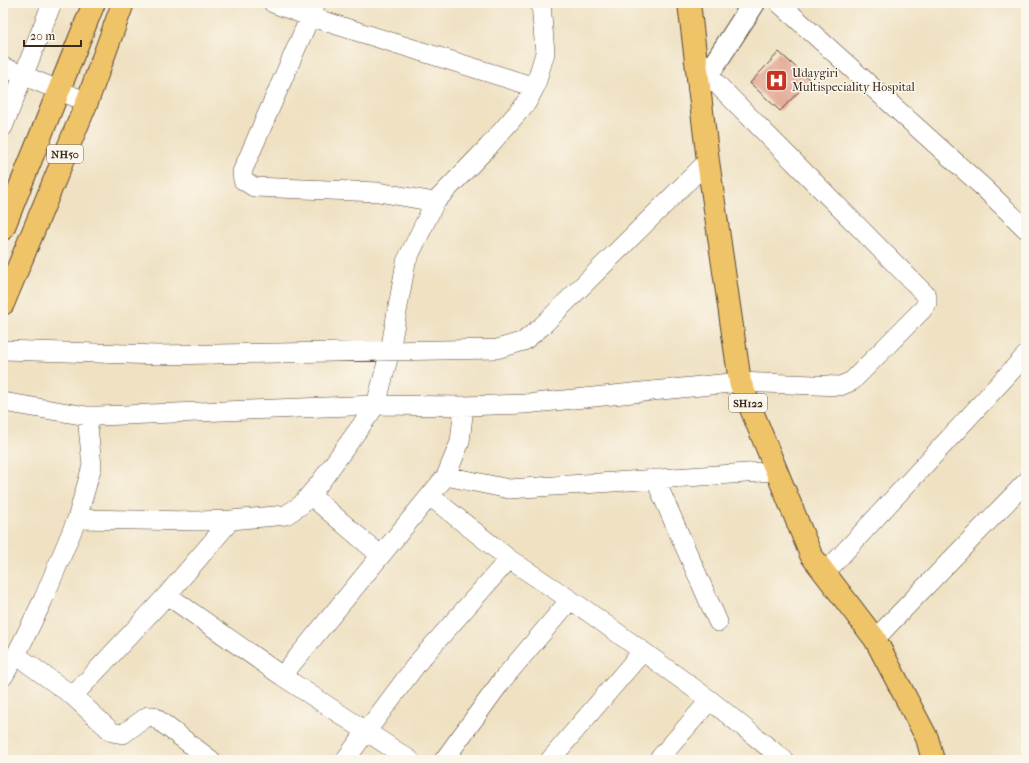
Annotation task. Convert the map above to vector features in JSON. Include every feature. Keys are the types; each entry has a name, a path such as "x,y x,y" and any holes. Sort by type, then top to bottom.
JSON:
{"main road":[{"name":"NH50","path":"3,229 94,3"},
{"name":"NH50","path":"3,304 87,102 123,3"},
{"name":"SH122","path":"689,3 703,81 708,161 740,382 811,555 875,639 927,738 933,760"}],"street":[{"path":"3,127 52,3"},
{"path":"273,3 313,10 535,87"},
{"path":"77,519 195,522 286,515 295,511 310,495 376,405 390,351 406,262 436,202 498,136 527,102 535,87 545,53 541,3"},
{"path":"3,402 87,416 376,405 464,406 525,404 740,382 840,386 852,381 923,309 927,303 927,296 703,81 754,3"},
{"path":"779,3 984,188 1026,229"},
{"path":"313,10 242,172 244,180 254,186 378,192 436,202"},
{"path":"3,66 87,102"},
{"path":"3,350 158,355 497,349 524,341 541,327 708,161"},
{"path":"825,573 1026,355"},
{"path":"282,676 446,476 460,442 464,406"},
{"path":"3,676 16,655 43,600 77,519 92,466 87,416"},
{"path":"446,476 510,489 777,471"},
{"path":"655,479 718,622"},
{"path":"875,639 1026,482"},
{"path":"310,495 380,555"},
{"path":"430,496 509,559 570,600 710,700 784,760"},
{"path":"74,696 167,595 231,520"},
{"path":"345,760 365,730 419,661 509,559"},
{"path":"167,595 282,676 410,760"},
{"path":"444,760 503,679 570,600"},
{"path":"550,760 642,652"},
{"path":"16,655 74,696 112,732 123,734 148,716 154,716 211,760"},
{"path":"658,760 710,700"}],"building":[{"path":"779,52 810,80 780,111 750,83"}],"place":[{"name":"Udaygiri Multispeciality Hospital","path":"777,80"}]}
